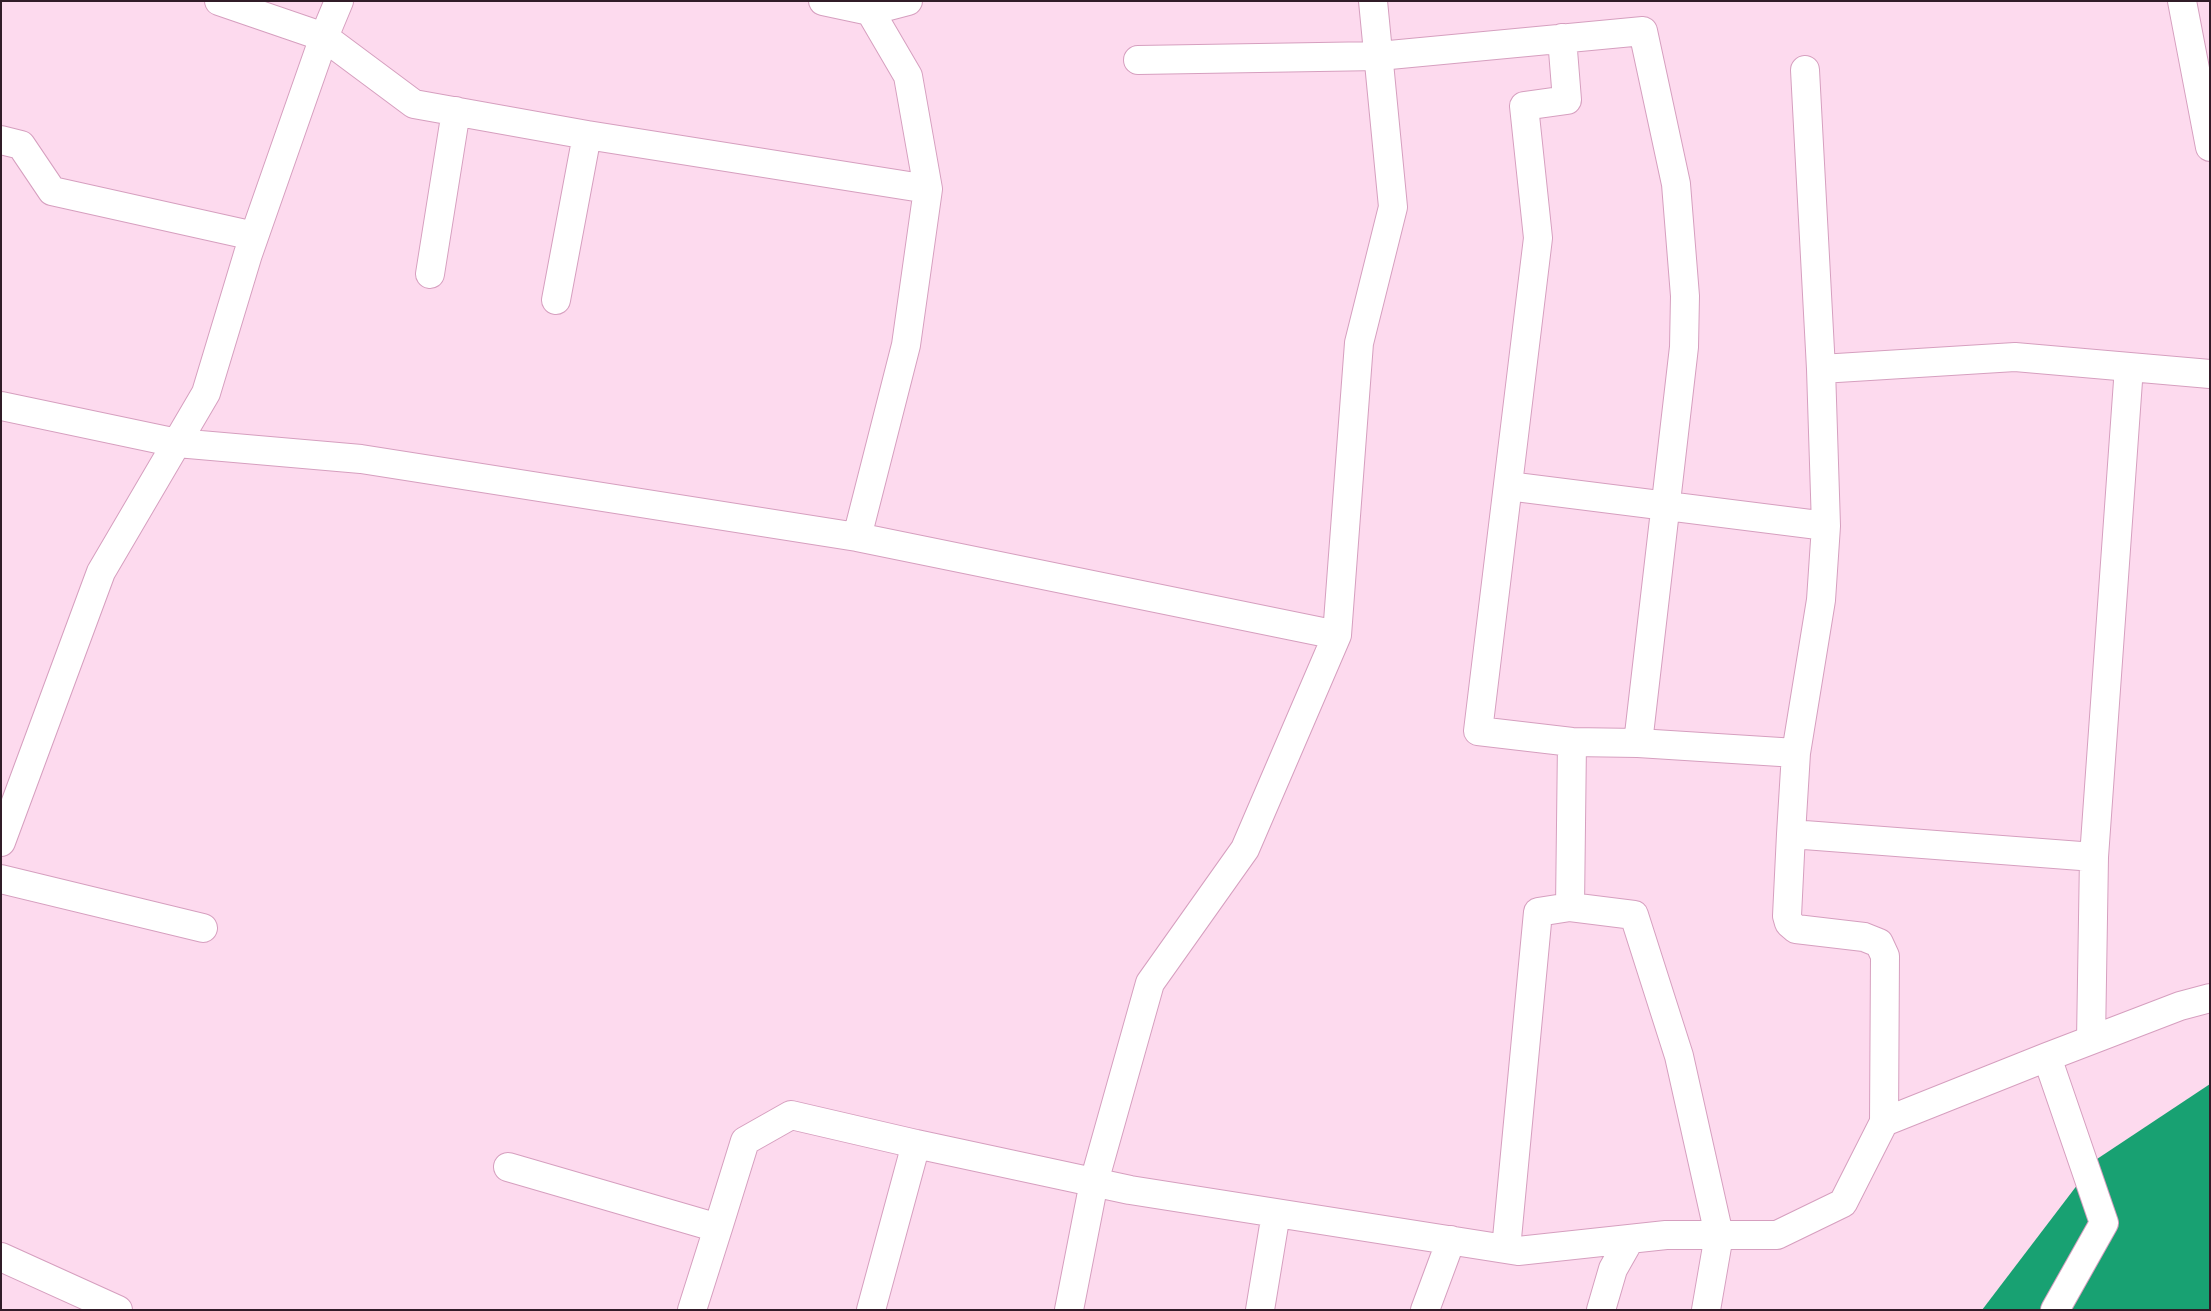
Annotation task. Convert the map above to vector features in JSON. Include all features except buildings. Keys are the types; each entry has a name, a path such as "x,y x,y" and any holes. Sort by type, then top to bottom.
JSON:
{"street":[{"path":"219,1 324,37 414,104 588,135 928,189"},
{"path":"1,842 10,787 101,572 206,393 254,236 324,37 339,1"},
{"path":"823,1 870,11 908,1"},
{"path":"1069,1310 1094,1182 1150,983 1244,849 1337,636 1359,343 1393,207 1372,1"},
{"path":"2182,1 2210,147"},
{"path":"857,536 906,346 928,189 908,76 870,11"},
{"path":"1138,60 1379,56 1643,31 1674,174 1685,296 1684,339 1638,743"},
{"path":"1562,38 1567,100 1524,106 1538,238 1478,732 1572,742 1638,743 1796,753"},
{"path":"692,1310 745,1141 791,1115 1130,1190 1518,1251 1666,1235 1777,1235 1843,1204 1884,1122 1885,956 1879,943 1864,937 1796,929 1789,923 1787,916 1796,753 1820,600 1826,526 1821,369 1805,70"},
{"path":"430,274 456,111"},
{"path":"556,300 588,135"},
{"path":"1,140 21,145 52,191 254,236"},
{"path":"1821,369 2015,357 2210,374"},
{"path":"2091,1040 2094,857 2129,367"},
{"path":"1,406 177,443 361,459 857,536 1337,636"},
{"path":"1508,486 1826,526"},
{"path":"1570,907 1572,742"},
{"path":"1791,834 2094,857"},
{"path":"1,879 203,928"},
{"path":"1506,1249 1538,912 1570,907 1634,915 1679,1056 1720,1235 1706,1310"},
{"path":"1884,1122 2047,1056 2180,1006 2210,998"},
{"path":"2047,1056 2104,1223 2055,1310"},
{"path":"871,1310 916,1144"},
{"path":"508,1167 718,1228"},
{"path":"1260,1310 1276,1213"},
{"path":"1601,1310 1613,1269 1630,1239"},
{"path":"1426,1310 1451,1240"},
{"path":"1,1256 118,1310"}],"shaded area":[{"path":"2210,1084 2210,1310 1982,1310 2097,1159"}]}
